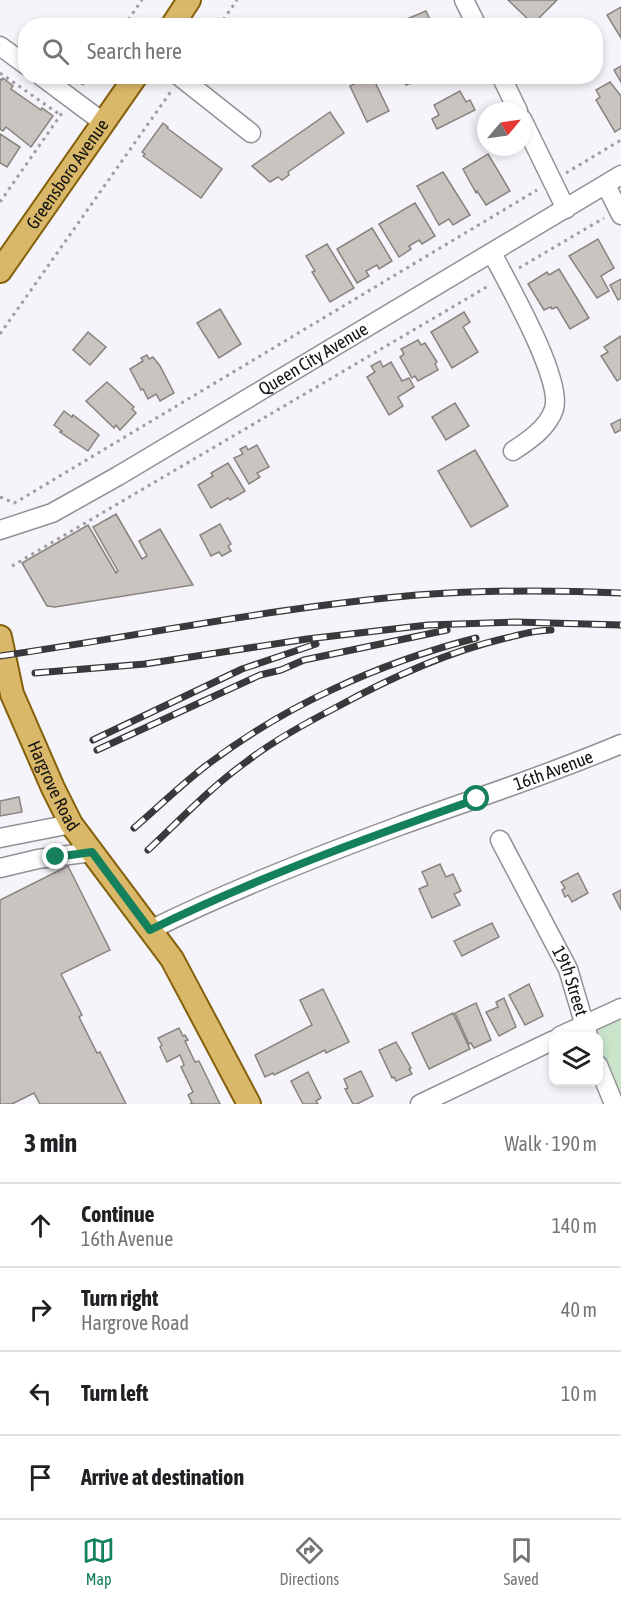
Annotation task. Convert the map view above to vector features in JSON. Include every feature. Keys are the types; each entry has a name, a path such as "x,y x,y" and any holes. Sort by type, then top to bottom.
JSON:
{"main road":[{"path":"177,18 189,0"},
{"name":"Greensboro Avenue","path":"0,271 131,84"},
{"name":"Hargrove Road","path":"0,637 12,694 71,824 172,959 249,1104"}],"street":[{"path":"464,0 473,18"},
{"path":"0,46 18,59"},
{"path":"52,84 104,123"},
{"path":"189,84 250,132"},
{"path":"505,84 514,102"},
{"path":"531,138 566,209"},
{"path":"614,180 620,212"},
{"name":"Queen City Avenue","path":"0,530 52,513 614,180"},
{"path":"492,253 532,330 546,364 554,394 554,408 549,419 533,438 513,451"},
{"name":"16th Avenue","path":"150,930 204,904 301,863 575,764 621,744"},
{"path":"0,838 71,824"},
{"path":"20,834 23,863"},
{"name":"19th Street","path":"500,840 568,969 586,1031"},
{"path":"0,868 92,852"},
{"path":"586,1031 621,1008"},
{"path":"431,1102 549,1043"},
{"path":"603,1077 614,1104"}],"path":[{"path":"130,18 142,0"},
{"path":"225,18 237,0"},
{"path":"0,73 58,114"},
{"path":"0,202 82,84"},
{"path":"0,334 175,84"},
{"path":"0,497 14,503 18,501 621,140"},
{"path":"12,566 504,276 620,212"}],"green space":[{"path":"621,1008 621,1104 603,1072 603,1032 587,1032 584,1025"}],"building":[{"path":"508,0 557,0 539,18 527,18"},
{"path":"621,7 621,38 607,15"},
{"path":"426,11 429,18 409,18"},
{"path":"621,66 621,82 614,70"},
{"path":"3,78 13,86 11,89 53,116 31,147 6,127 3,131 0,129 0,79"},
{"path":"610,82 621,96 621,128 615,132 596,100 600,97 596,90"},
{"path":"376,84 389,111 367,122 350,86"},
{"path":"460,91 466,102 470,100 475,110 437,129 432,119 439,115 434,105"},
{"path":"330,112 344,133 288,172 289,175 282,180 278,177 270,182 252,166"},
{"path":"163,123 222,169 201,198 143,156 145,154 142,152"},
{"path":"0,134 20,147 7,167 0,163"},
{"path":"485,156 489,156 510,191 486,205 477,191 476,193 463,169"},
{"path":"443,172 470,215 453,225 449,219 439,225 417,186"},
{"path":"415,203 435,236 422,244 419,240 409,246 411,249 399,257 379,224"},
{"path":"372,228 392,261 379,269 377,265 366,271 369,276 357,283 337,249"},
{"path":"598,239 614,268 601,276 609,291 597,298 569,256"},
{"path":"327,244 354,288 330,302 312,272 315,271 306,256"},
{"path":"559,269 589,318 570,329 557,307 544,310 528,284 547,272 549,275"},
{"path":"621,279 621,298 618,300 610,285"},
{"path":"220,309 241,344 219,358 197,323"},
{"path":"464,312 470,322 463,327 478,352 452,368 431,332"},
{"path":"88,332 106,347 90,365 73,350"},
{"path":"621,336 621,378 617,381 601,356 608,352 604,347"},
{"path":"418,340 421,345 425,343 437,362 435,364 438,370 418,381 415,376 412,378 400,357 404,354 401,349"},
{"path":"147,355 149,359 153,357 160,366 174,393 160,401 156,394 148,399 130,369 143,361 141,358"},
{"path":"380,361 383,367 391,362 402,381 409,378 414,387 398,397 403,406 389,415 367,377 375,372 371,366"},
{"path":"107,382 134,407 132,409 136,413 120,430 116,425 114,428 86,401"},
{"path":"455,403 469,426 446,440 432,417"},
{"path":"64,411 99,435 88,451 60,432 62,431 54,425"},
{"path":"621,419 621,430 615,433 611,424"},
{"path":"257,445 269,467 257,473 260,477 249,484 234,458 243,454 240,449 246,446 248,450"},
{"path":"475,450 508,506 471,527 438,471"},
{"path":"228,463 245,491 211,508 198,485 213,476 211,473"},
{"path":"116,514 142,559 147,556 139,541 160,529 193,585 55,607 47,606 22,563 88,525 116,573 118,571 93,527"},
{"path":"220,524 231,544 228,546 231,551 222,556 219,552 211,556 200,535"},
{"path":"19,797 22,812 0,816 0,801"},
{"path":"440,864 446,877 453,874 461,891 454,894 460,905 432,918 419,889 428,885 422,872"},
{"path":"68,866 110,950 61,974 82,1015 79,1017 97,1053 100,1052 126,1104 40,1104 34,1093 12,1104 0,1104 0,900"},
{"path":"578,873 588,893 572,902 568,895 565,897 562,890 565,888 561,882"},
{"path":"621,890 621,910 613,894"},
{"path":"492,923 499,937 462,956 454,941"},
{"path":"529,984 543,1016 525,1025 509,995"},
{"path":"323,989 349,1042 326,1053 325,1050 274,1075 273,1073 265,1077 255,1055 312,1025 300,1000"},
{"path":"504,998 516,1027 499,1036 486,1012 498,1007 496,1002"},
{"path":"476,1003 491,1040 474,1048 471,1043 469,1044 455,1013"},
{"path":"453,1013 470,1049 429,1069 412,1033"},
{"path":"179,1028 188,1040 185,1041 195,1062 199,1061 220,1104 190,1104 192,1103 188,1095 193,1092 181,1067 184,1065 180,1055 167,1062 158,1038"},
{"path":"396,1042 412,1074 396,1081 394,1077 392,1078 379,1050"},
{"path":"361,1071 373,1096 353,1104 345,1089 348,1088 344,1079"},
{"path":"308,1072 321,1098 316,1101 318,1104 303,1104 291,1081"}],"railway":[{"path":"0,656 260,614 365,600 494,591 621,593"},
{"path":"35,673 145,664 307,639 428,625 515,622 621,625"},
{"path":"97,750 260,675 281,670 304,660 447,630"},
{"path":"148,850 233,772 267,747 312,720 375,687 438,659 502,639 551,630"},
{"path":"134,828 203,768 266,725 299,706 333,689 404,660 476,638"},
{"path":"93,740 242,669 316,644"}],"route":[{"path":"56,857 92,852 150,930 204,904 301,863 477,799"}]}
